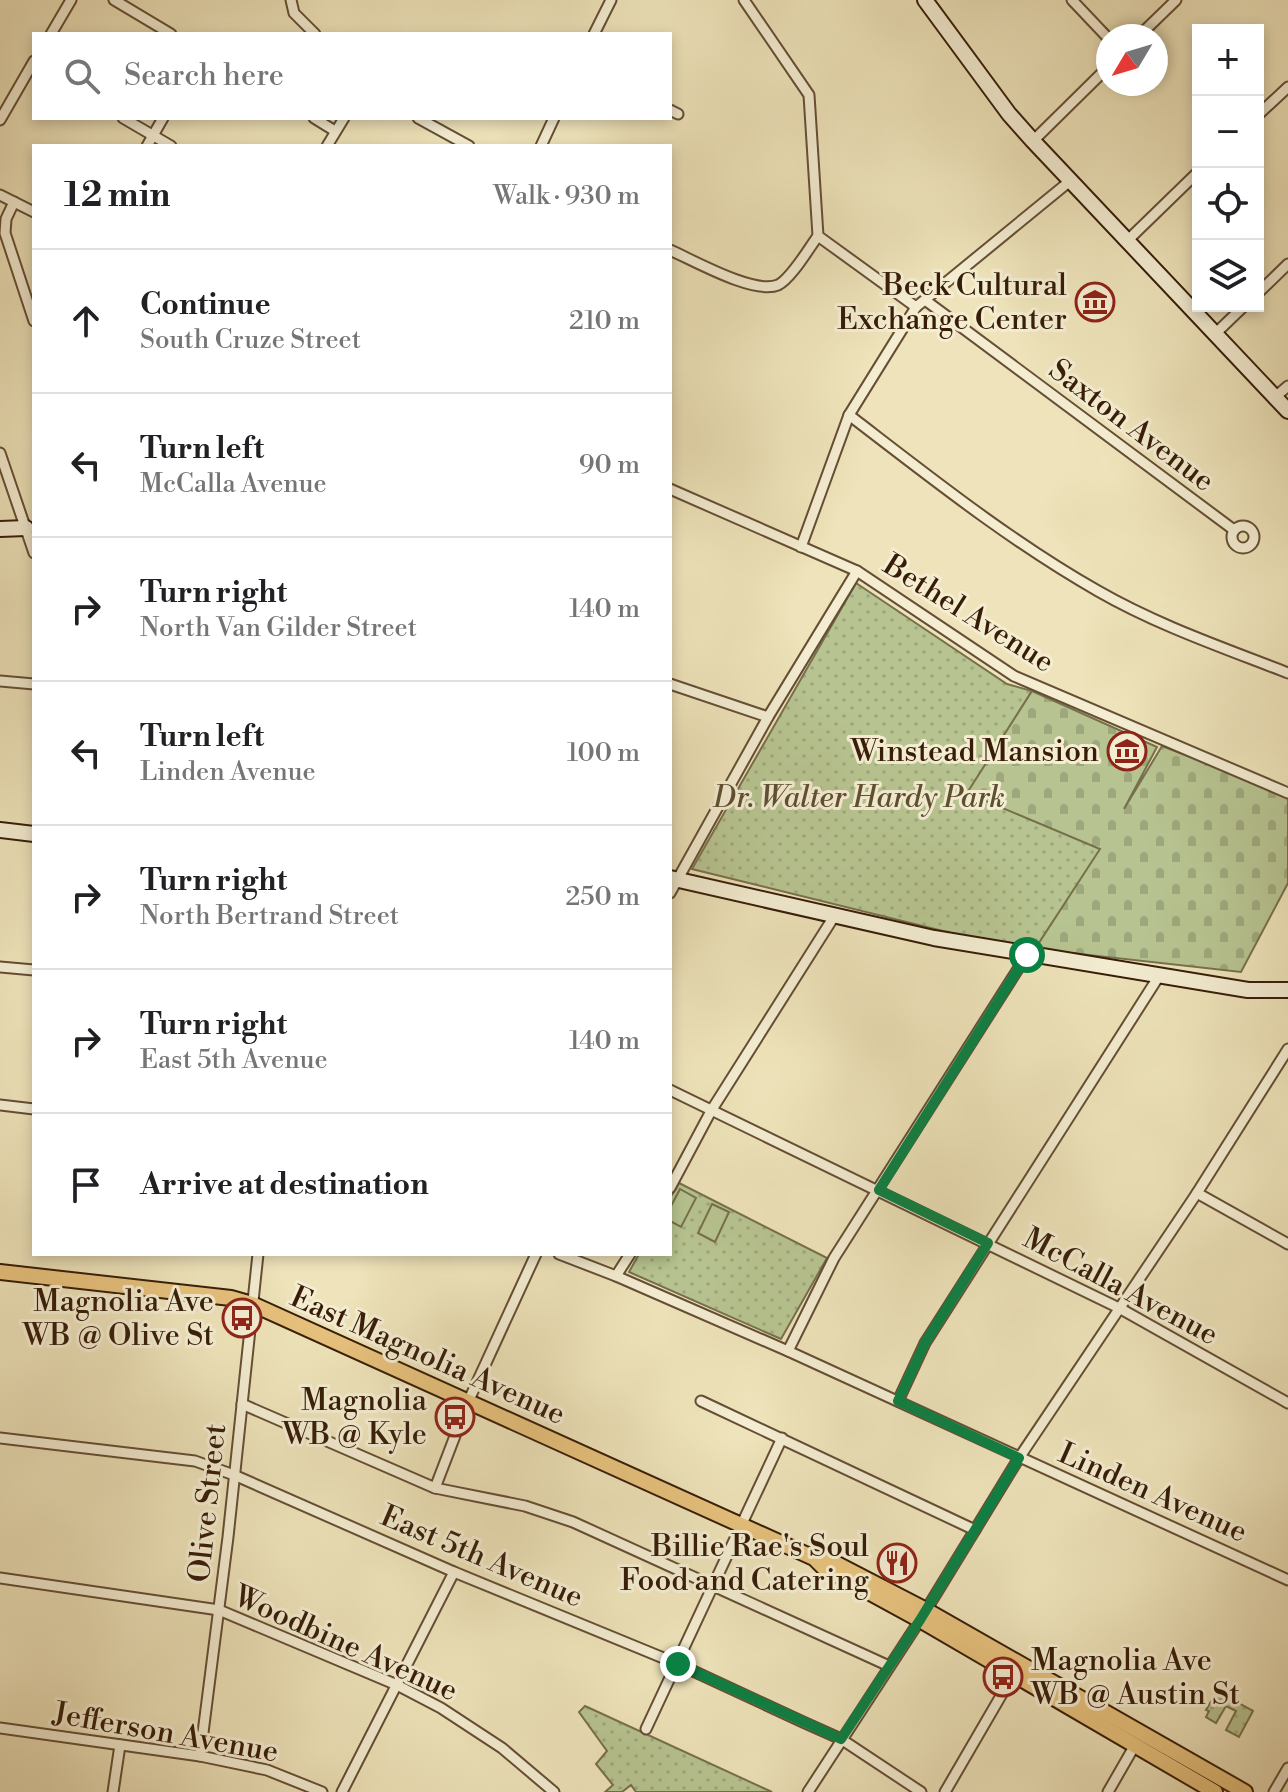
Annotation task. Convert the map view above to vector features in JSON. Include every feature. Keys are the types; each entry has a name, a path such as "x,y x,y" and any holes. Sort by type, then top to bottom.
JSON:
{"main road":[{"path":"925,0 1009,114 1288,411"},
{"path":"0,529 30,528"},
{"path":"0,830 32,834"},
{"path":"672,883 1027,955 1248,990 1288,990"},
{"name":"East Magnolia Avenue","path":"0,1272 231,1298 252,1304 741,1526 814,1558 837,1564 923,1615 1245,1792"},
{"name":"East Magnolia Avenue","path":"923,1615 1013,1675 1215,1792"}],"street":[{"path":"52,32 71,0"},
{"path":"114,0 168,32"},
{"path":"291,0 294,13 313,32"},
{"path":"595,32 611,0"},
{"path":"672,251 736,279 767,286 778,285 818,236 809,95 744,0"},
{"path":"1072,0 1096,25"},
{"path":"1151,24 1176,0"},
{"path":"0,120 32,67"},
{"path":"1033,141 1096,79"},
{"path":"1264,109 1288,87"},
{"path":"126,120 167,144"},
{"path":"148,144 162,120"},
{"path":"317,120 335,131"},
{"path":"328,144 343,120"},
{"path":"422,120 465,144"},
{"path":"542,144 553,120"},
{"path":"1128,240 1192,178"},
{"path":"801,547 849,415 916,307 1070,181"},
{"path":"0,195 32,211"},
{"path":"14,202 6,219 5,233 32,315"},
{"path":"818,236 916,307"},
{"path":"1264,287 1288,264"},
{"name":"Saxton Avenue","path":"925,300 1234,530"},
{"path":"1216,333 1238,312"},
{"path":"1274,398 1288,386"},
{"path":"849,415 994,524 1100,592 1188,634 1288,673"},
{"path":"0,453 30,528"},
{"name":"Bethel Avenue","path":"672,490 857,571 1014,676 1288,793"},
{"path":"672,883 857,571"},
{"path":"0,681 32,684"},
{"path":"672,685 768,717"},
{"path":"672,1184 711,1111 835,915"},
{"path":"788,1351 834,1258 1027,955"},
{"path":"0,967 32,970"},
{"path":"898,1401 925,1343 1159,976"},
{"path":"808,1792 923,1615 1019,1458 1121,1309 1288,1049"},
{"name":"McCalla Avenue","path":"672,1091 1121,1309 1288,1403"},
{"path":"0,1105 32,1109"},
{"path":"1197,1193 1288,1244"},
{"name":"Olive Street","path":"200,1756 258,1256"},
{"path":"435,1488 468,1402 535,1256"},
{"name":"Linden Avenue","path":"564,1256 788,1351 1288,1580"},
{"path":"616,1276 629,1256"},
{"path":"701,1401 975,1530"},
{"path":"242,1404 435,1488 548,1513 889,1666"},
{"name":"East 5th Avenue","path":"0,1438 195,1461 234,1475 454,1572 678,1664 841,1739 921,1792"},
{"path":"646,1729 782,1438"},
{"path":"342,1792 454,1572"},
{"name":"Woodbine Avenue","path":"0,1578 219,1610 397,1685 441,1708 502,1748 554,1792"},
{"path":"945,1792 1013,1675"},
{"name":"Jefferson Avenue","path":"0,1728 200,1756 267,1770 322,1792"},
{"path":"113,1792 120,1745"},
{"path":"1108,1792 1135,1745"},
{"path":"1274,1792 1288,1768"}],"green space":[{"name":"Dr. Walter Hardy Park","path":"856,583 1007,684 1032,691 968,793 1101,849 1035,949 951,933 692,869"},
{"path":"1032,691 1157,747 1124,809 1162,746 1288,795 1288,883 1241,972 1035,949 1100,849 967,793"},
{"path":"679,1183 827,1258 781,1339 629,1272 638,1256 672,1256 672,1195"},
{"path":"680,1189 696,1198 681,1227 672,1222 672,1204"},
{"path":"712,1204 729,1212 715,1242 698,1233"},
{"path":"1217,1691 1253,1711 1239,1737 1226,1730 1236,1711 1226,1706 1216,1723 1206,1717 1209,1711 1206,1710"},
{"path":"585,1706 772,1792 636,1792 631,1785 622,1792 605,1792 613,1785 596,1764 607,1751 579,1712"}],"place":[{"name":"Beck Cultural Exchange Center","path":"1095,302"},
{"name":"Winstead Mansion","path":"1127,751"},
{"name":"Magnolia Ave WB @ Olive St","path":"242,1318"},
{"name":"Magnolia WB @ Kyle","path":"455,1417"},
{"name":"Billie Rae's Soul Food and Catering","path":"897,1563"},
{"name":"Magnolia Ave WB @ Austin St","path":"1003,1677"}],"route":[{"path":"678,1664 841,1739 920,1620 1019,1458 898,1401 925,1343 988,1243 879,1190 1027,955"}]}
